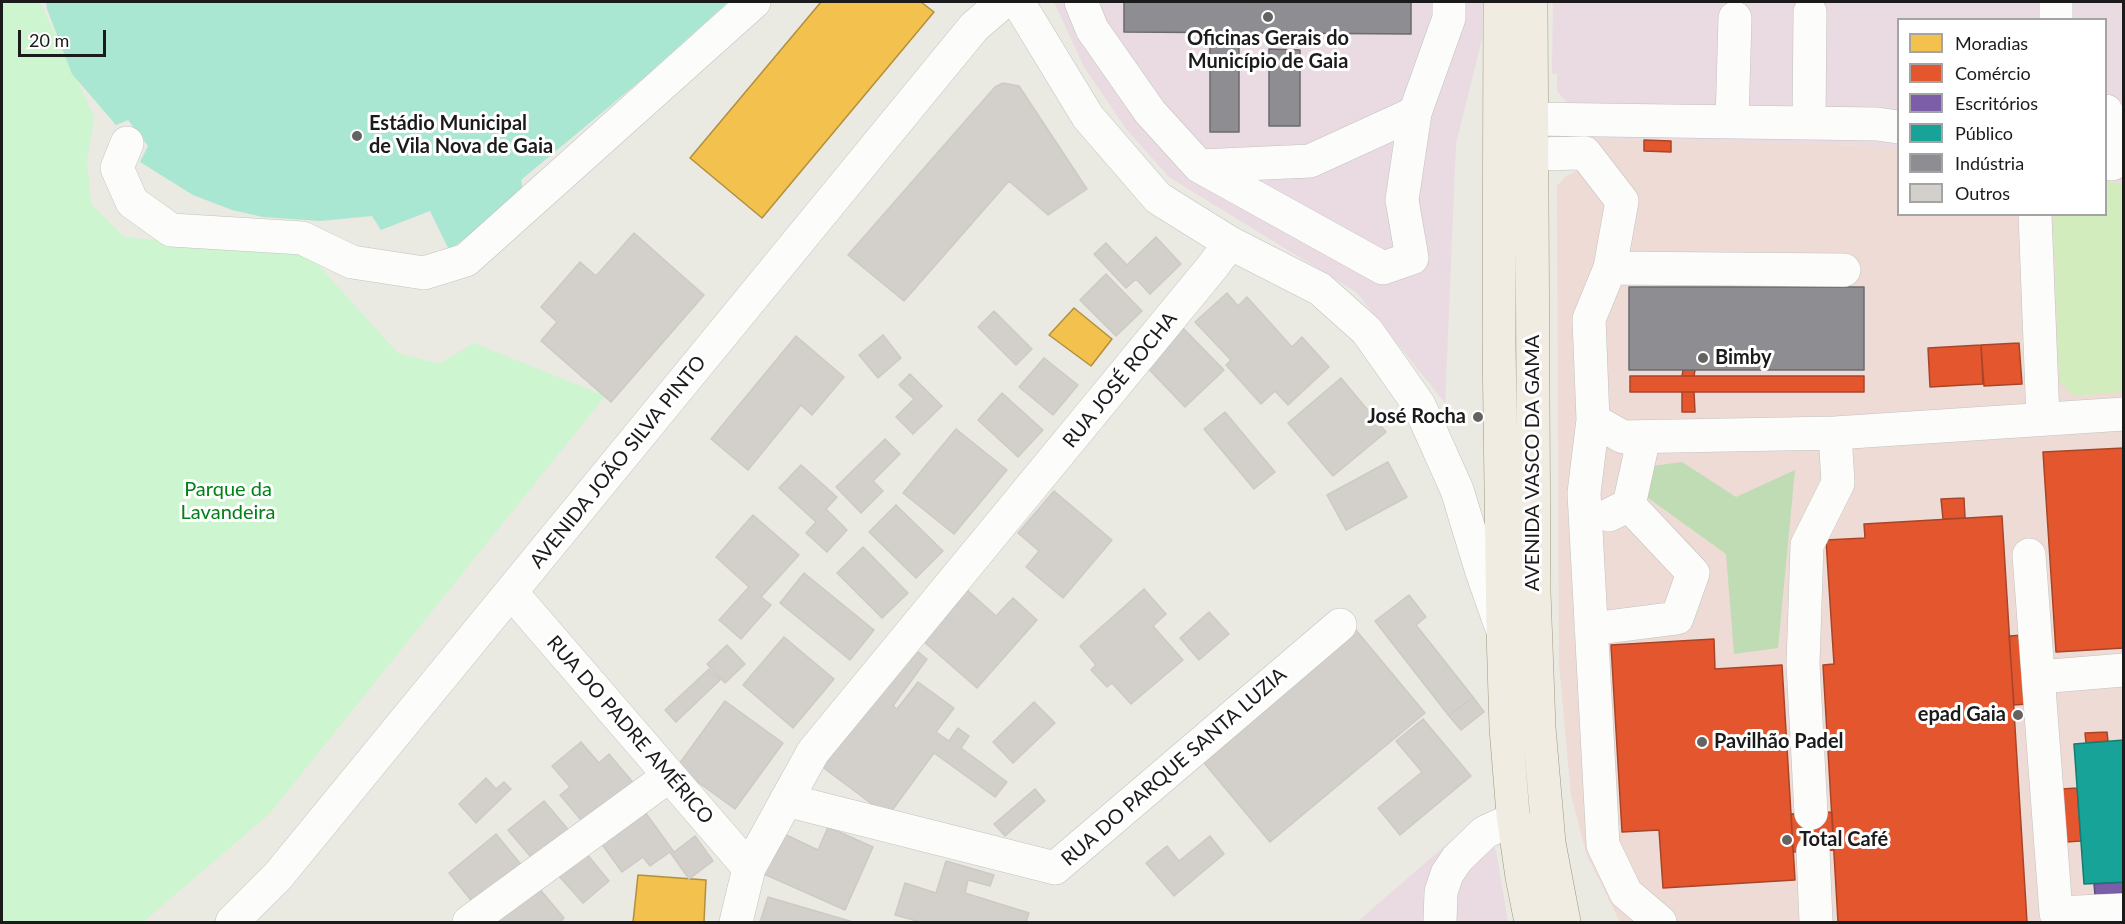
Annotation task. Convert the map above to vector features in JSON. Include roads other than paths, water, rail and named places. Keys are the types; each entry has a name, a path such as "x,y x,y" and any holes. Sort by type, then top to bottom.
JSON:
{"main road":[{"name":"AVENIDA VASCO DA GAMA","path":"1500,2 1499,343 1506,728 1514,819 1531,922"},
{"name":"AVENIDA VASCO DA GAMA","path":"1531,2 1534,591 1539,728 1549,843 1564,922"}],"street":[{"path":"127,142 117,168 132,202 171,230 302,238 352,262 424,273 466,260 754,2"},
{"name":"AVENIDA JOÃO SILVA PINTO","path":"232,922 278,876 967,36 1003,2"},
{"path":"1018,2 1088,117 1158,198 1230,243 1320,289 1366,331 1419,405 1457,490 1503,631"},
{"path":"1081,2 1092,29 1150,112 1199,166 1383,268 1412,258 1402,200 1415,112 1449,18 1449,2"},
{"path":"2056,2 2056,18"},
{"path":"1809,123 1810,12"},
{"path":"1732,122 1735,18"},
{"path":"1199,166 1310,161 1415,112"},
{"path":"2107,113 2118,130 2114,164"},
{"path":"1532,119 1877,124 1897,128"},
{"path":"1532,154 1585,153 1622,201 1610,268 1589,319 1593,420 1584,493 1585,527 1603,845 1626,893 1660,922"},
{"path":"2035,216 2043,419"},
{"name":"RUA JOSÉ ROCHA","path":"736,922 749,868 813,752 1230,243"},
{"path":"1610,268 1844,270"},
{"path":"1593,420 1623,437 1644,437 1835,433 2124,414"},
{"path":"1811,813 1803,664 1807,545 1838,483 1835,433"},
{"path":"1629,505 1644,437"},
{"path":"1585,527 1629,505"},
{"path":"1591,629 1677,618 1693,573 1629,505"},
{"path":"2029,555 2056,913 2083,917 2124,910"},
{"name":"RUA DO PADRE AMÉRICO","path":"511,592 749,868"},
{"name":"RUA DO PARQUE SANTA LUZIA","path":"786,800 1055,868 1340,625"},
{"path":"2038,677 2124,670"},
{"path":"468,922 669,776"},
{"path":"1440,922 1441,892 1447,874 1456,859 1485,832 1514,819"},
{"path":"1814,851 1816,922"}],"place":[{"name":"Oficinas Gerais do Município de Gaia","path":"1268,17"},
{"name":"Estádio Municipal de Vila Nova de Gaia","path":"357,136"},
{"name":"Bimby","path":"1703,358"},
{"name":"José Rocha","path":"1478,417"},
{"name":"epad Gaia","path":"2018,715"},
{"name":"Pavilhão Padel","path":"1702,742"},
{"name":"Total Café","path":"1787,840"}],"park label":[{"name":"Parque da Lavandeira","path":"228,502"}]}
